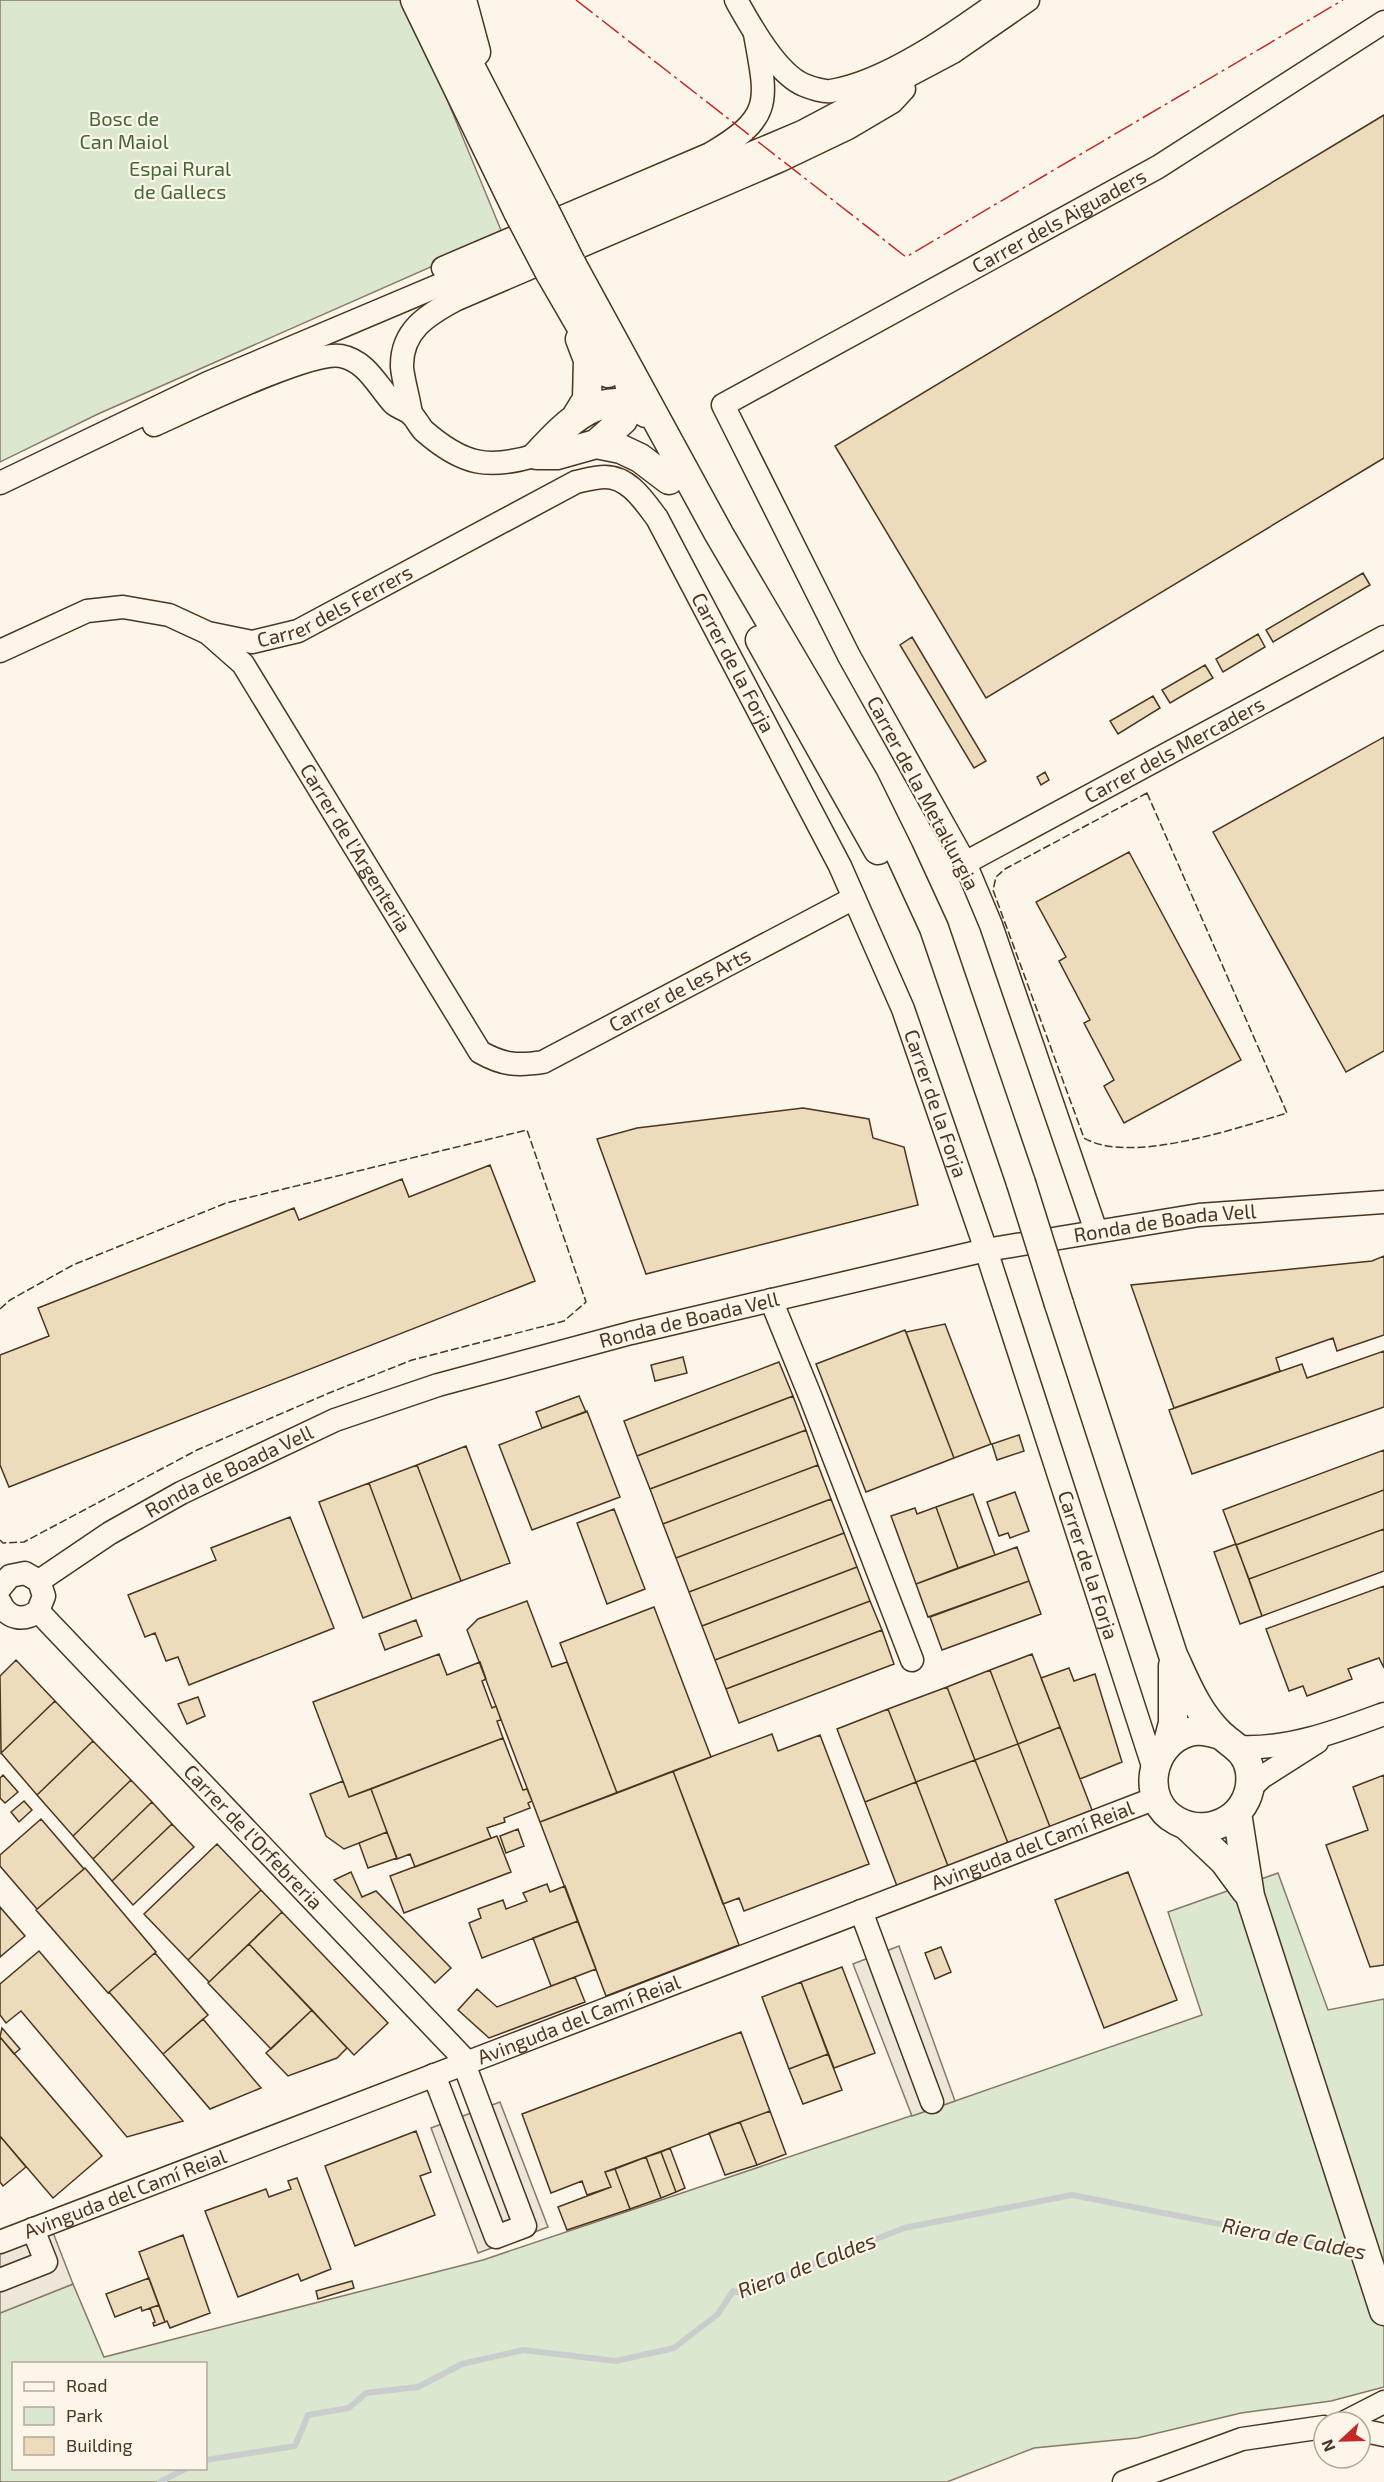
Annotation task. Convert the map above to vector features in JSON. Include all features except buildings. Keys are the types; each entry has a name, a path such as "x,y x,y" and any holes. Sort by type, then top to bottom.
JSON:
{"main road":[{"path":"462,0 471,37 530,210"},
{"path":"422,3 496,114"},
{"path":"422,3 560,268 623,362 864,781 934,928 1021,1183 1173,1655 1197,1706 1244,1755 1250,1772 1243,1802 1250,1896 1384,2311"},
{"path":"537,455 576,417 587,399 588,360 569,309 560,268"},
{"path":"569,309 628,406 893,876 959,1000"},
{"path":"537,455 557,455 596,444 623,420 632,396 623,362"},
{"path":"576,417 605,402 642,410 654,419"},
{"path":"596,444 621,449 640,458 669,480"},
{"path":"1173,1655 1173,1723 1160,1757 1153,1786 1156,1798 1165,1813 1187,1826 1224,1861 1250,1896"},
{"path":"1160,1757 1175,1738 1190,1732 1204,1730 1230,1741"},
{"path":"1187,1826 1208,1828 1220,1825 1243,1802"}],"street":[{"path":"736,0 755,34 778,64 802,84 829,92 885,74 975,19 1001,0"},
{"path":"0,483 208,383 802,132 953,52 1028,0"},
{"name":"Carrer dels Aiguaders","path":"723,405 1158,167 1384,22"},
{"path":"208,383 274,341 710,154 737,139 758,116 764,94 755,34"},
{"path":"537,455 509,464 473,461 435,440 421,428 411,414 402,368 404,346 413,328 432,312 455,300 778,161 848,128 892,102 919,71"},
{"path":"37,464 71,461 273,373 310,361 340,356 369,373 395,405 411,414"},
{"name":"Carrer de la Metal·lurgia","path":"723,405 849,656 965,863 991,925 1096,1231"},
{"name":"Carrer dels Ferrers","path":"0,651 87,611 123,607 169,615 208,633 252,642 298,631 576,482 607,477 622,481"},
{"name":"Carrer de la Forja","path":"622,481 640,495 657,518 840,866 903,1009 1160,1757"},
{"name":"Carrer de l'Argenteria","path":"208,633 243,664 480,1052 500,1064"},
{"name":"Carrer dels Mercaders","path":"965,863 1384,637"},
{"name":"Carrer de les Arts","path":"500,1064 526,1065 543,1062 854,898"},
{"name":"Ronda de Boada Vell","path":"39,1581 110,1533 181,1493 335,1419 450,1382 631,1333 986,1250 1199,1215 1384,1202"},
{"path":"771,1300 912,1660"},
{"path":"21,1573 29,1574 39,1581 44,1596 38,1611 24,1618 2,1601 10,1576 21,1573"},
{"name":"Carrer de l'Orfebreria","path":"38,1611 465,2063"},
{"path":"1230,1741 1266,1747 1331,1733 1384,1714"},
{"path":"1243,1802 1262,1776 1331,1733"},
{"name":"Avinguda del Camí Reial","path":"0,2242 1156,1798"},
{"path":"861,1911 932,2102"},
{"path":"434,2075 496,2237 525,2226 465,2063"},
{"path":"0,2280 46,2262 33,2229"},
{"path":"1368,2410 1384,2402"},
{"path":"1124,2482 1242,2439 1312,2429"}],"green space":[{"name":"Espai Rural de Gallecs","path":"0,0 400,0 437,75 503,235 98,414 0,462"},
{"path":"1278,1873 1328,2010 1384,1999 1384,2387 1331,2401 1241,2413 1137,2438 1034,2448 947,2482 0,2482 0,2313 73,2284 104,2357 483,2260 1202,2015 1168,1912"}],"shaded area":[{"path":"899,1946 955,2101 912,2116 853,1964"},
{"path":"500,2102 548,2227 478,2253 431,2128"},
{"path":"52,2230 73,2284 0,2313 0,2250"}],"waterway":[{"name":"Riera de Caldes","path":"207,2460 295,2446 308,2415 349,2408 366,2393 418,2387 462,2364 523,2350 616,2361 674,2348 718,2314 733,2291 748,2294 796,2271 904,2228 1072,2195 1357,2251"},
{"name":"Riera de Caldes","path":"160,2482 183,2470"}],"fence":[{"path":"1147,793 1287,1113 1213,1135 1155,1146 1128,1148 1104,1145 1084,1138 993,890 996,877 1005,869 1147,793"},
{"path":"0,1309 10,1300 73,1265 226,1203 527,1130 586,1302 564,1321 412,1360 329,1393 197,1450 24,1542 3,1543 0,1540"}],"power":[{"path":"576,0 906,257 1343,0"}],"park label":[{"name":"Bosc de Can Maiol","path":"124,130"}]}
